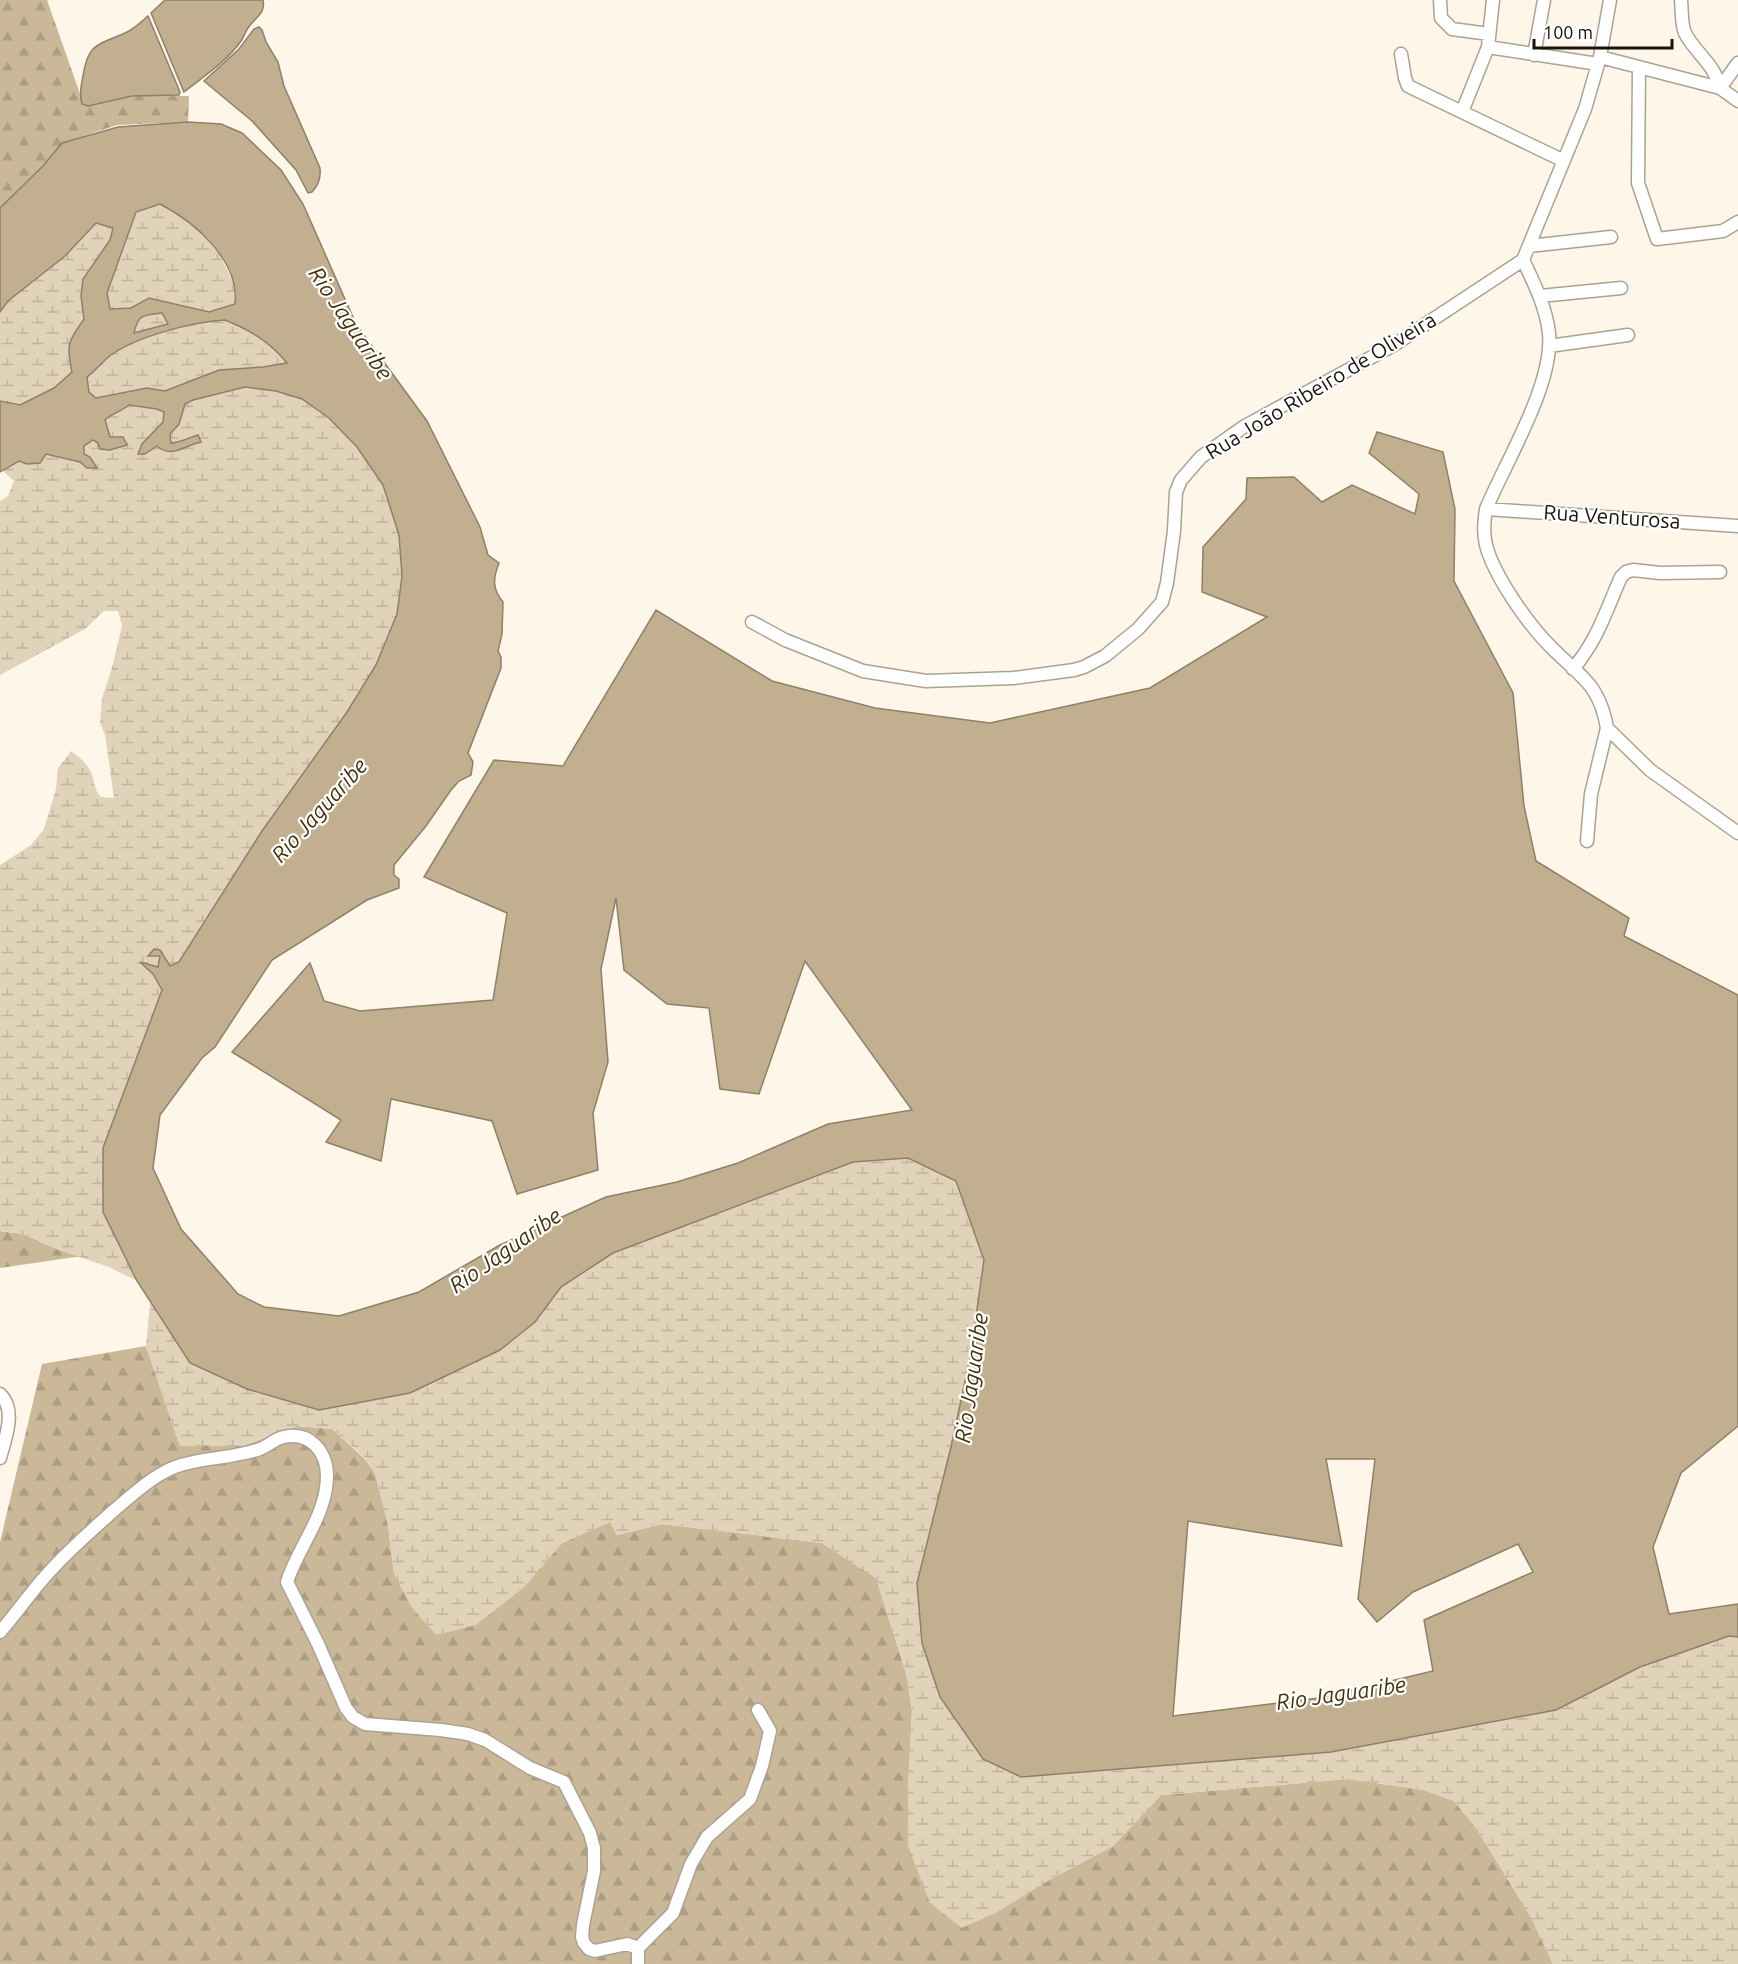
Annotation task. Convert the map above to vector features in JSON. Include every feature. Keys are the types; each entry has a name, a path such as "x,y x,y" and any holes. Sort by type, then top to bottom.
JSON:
{"street":[{"path":"1440,0 1441,18 1448,27 1489,34"},
{"path":"1462,112 1488,47 1493,0"},
{"path":"1534,55 1544,0"},
{"path":"1610,0 1599,61 1585,109 1562,160 1523,260 1540,296 1549,333 1549,346 1541,387 1486,509 1484,529 1486,547 1495,567 1528,622 1595,690 1607,728 1650,770 1738,833"},
{"path":"1681,0 1684,31 1718,77 1720,88"},
{"path":"1488,47 1639,68 1720,88 1738,101"},
{"path":"1401,54 1408,86 1562,160"},
{"path":"1720,88 1738,63"},
{"path":"1639,68 1638,183 1657,239 1723,231 1738,222"},
{"path":"1529,246 1611,237"},
{"name":"Rua João Ribeiro de Oliveira","path":"752,622 785,640 863,671 926,681 1014,678 1084,667 1105,656 1138,630 1162,602 1174,531 1176,492 1181,480 1201,457 1245,426 1394,345 1523,260"},
{"path":"1540,296 1621,288"},
{"path":"1549,346 1628,335"},
{"name":"Rua Venturosa","path":"1486,509 1738,526"},
{"path":"1573,669 1599,631 1621,578 1626,572 1633,570 1660,573 1720,572"},
{"path":"1587,841 1591,794 1607,728"},
{"path":"0,1394 4,1397 9,1412 0,1458"},
{"path":"0,1632 44,1577 68,1553 127,1499 154,1479 173,1468 262,1448 283,1437 297,1436 310,1440 319,1447 324,1457 327,1474 326,1493 305,1543 291,1568 287,1582 346,1708 353,1717 365,1724 468,1734 485,1740 530,1768 564,1782 590,1833 594,1848 594,1871 583,1925 584,1943 589,1949 595,1951 627,1944 638,1948"},
{"path":"638,1964 638,1948 673,1913 691,1864 707,1837 750,1799 762,1766 770,1731 758,1710"}],"green space":[{"path":"0,0 47,0 84,105 132,96 189,96 188,122 117,125 62,143 42,167 0,208"},
{"path":"160,204 183,216 206,237 220,255 236,288 235,304 209,312 150,298 130,308 110,309 107,293 136,212"},
{"path":"96,222 113,228 110,240 83,279 81,296 84,319 70,344 69,356 72,372 54,388 20,405 0,401 0,312 8,301 65,256"},
{"path":"162,313 168,324 134,333 140,319 150,314"},
{"path":"225,320 259,337 288,363 189,383 165,391 147,388 96,399 89,392 87,377 122,348 166,331"},
{"path":"245,387 276,391 302,399 329,418 357,447 383,485 399,535 402,576 397,614 376,665 347,712 262,831 179,962 170,966 160,950 149,956 160,955 158,967 141,962 153,974 162,990 103,1148 103,1212 137,1281 109,1267 59,1250 23,1234 0,1231 0,865 31,845 44,829 56,789 58,768 71,751 88,767 101,797 114,798 105,735 100,722 102,698 122,626 118,611 104,611 85,629 0,675 0,501 8,496 14,481 3,471 19,461 27,464 46,454 81,462 87,468 97,468 90,457 84,454 84,446 93,440 110,450 127,445 123,437 110,437 105,420 129,405 164,412 163,422 142,444 145,454 157,446 182,449 190,444 201,442 185,438 177,443 171,443 170,434 179,424 185,404"},
{"path":"908,1158 956,1181 984,1260 970,1358 951,1447 1021,1777 1331,1752 1556,1710 1640,1667 1729,1636 1738,1637 1738,1964 1553,1964 1531,1917 1476,1828 1454,1801 1424,1790 1348,1779 1161,1795 1113,1846 1051,1879 993,1914 962,1928 930,1903 908,1846 912,1711 906,1673 876,1578 822,1543 662,1524 617,1535 610,1522 562,1543 523,1588 476,1625 436,1635 412,1608 394,1574 388,1525 375,1473 365,1458 332,1429 297,1426 242,1446 180,1446 146,1346 150,1302 190,1363 535,1322 561,1287 613,1253 853,1162"},
{"path":"0,1231 23,1234 59,1250 82,1256 0,1268"},
{"path":"146,1346 180,1446 242,1446 297,1426 332,1429 365,1459 375,1473 388,1525 394,1574 523,1588 562,1543 610,1522 617,1535 662,1524 822,1543 876,1578 906,1673 912,1711 908,1790 993,1914 1051,1879 1113,1846 1161,1795 1348,1779 1424,1790 1454,1801 1476,1828 1531,1917 1553,1964 0,1964 0,1542 42,1364"}],"water":[{"path":"165,0 263,0 264,5 229,55 184,92 151,13"},
{"path":"148,16 180,92 179,95 132,96 88,106 82,104 80,94 85,65 91,51 101,43 131,30"},
{"path":"259,27 278,62 284,86 320,168 319,181 312,192 308,193 296,170 252,121 204,81 239,49 254,29"},
{"name":"Rio Jaguaribe","path":"188,122 221,124 242,133 281,170 303,204 356,324 427,421 480,527 488,555 499,563 495,583 497,593 503,602 502,634 498,651 501,657 501,668 468,753 473,762 471,775 459,781 451,790 426,826 394,865 394,875 399,879 399,888 367,900 272,960 215,1047 202,1058 160,1115 153,1168 181,1229 238,1294 264,1307 339,1316 419,1292 500,1245 606,1197 677,1182 738,1163 828,1124 912,1110 805,961 759,1094 720,1089 709,1008 667,1004 624,970 616,898 601,969 608,1062 593,1113 598,1170 517,1194 492,1121 391,1099 381,1161 326,1142 341,1120 232,1052 310,963 324,1001 360,1011 493,1000 507,913 424,877 494,760 563,766 656,610 772,681 875,708 990,723 1150,688 1267,617 1202,592 1203,547 1246,499 1247,478 1294,477 1322,502 1352,485 1415,514 1419,494 1369,453 1377,432 1443,452 1455,509 1454,581 1513,693 1524,806 1536,861 1629,918 1624,936 1738,995 1738,1426 1681,1473 1653,1547 1669,1614 1738,1604 1738,1637 1729,1636 1640,1667 1556,1710 1331,1752 1021,1777 983,1759 940,1697 922,1643 917,1583 951,1447 970,1358 984,1260 956,1181 908,1158 853,1162 613,1253 561,1287 535,1322 500,1350 410,1393 319,1410 247,1389 190,1363 137,1281 103,1212 103,1148 162,990 153,974 140,962 158,967 160,956 148,956 154,949 160,950 170,966 179,962 262,831 347,712 376,665 397,614 402,576 399,535 383,485 357,447 329,418 302,399 276,391 245,387 185,404 179,424 170,434 171,443 198,435 201,442 179,450 168,451 157,446 145,454 138,454 142,444 163,422 164,412 129,405 105,420 110,437 123,437 127,445 110,450 100,449 98,443 93,440 84,446 84,454 90,457 97,468 87,468 80,462 46,454 40,463 27,464 19,461 0,472 0,401 20,405 54,388 72,372 70,344 84,319 81,296 83,279 110,240 113,228 96,223 65,256 8,301 0,312 0,208 42,167 62,143 118,127","holes":["160,204 200,232 223,258 235,288 235,304 209,312 149,298 131,308 110,309 107,293 136,212","162,313 168,324 134,333 138,322 146,315","225,320 251,332 274,349 287,363 219,370 165,391 147,388 96,398 89,392 87,377 108,357 122,348 166,331","1326,1459 1375,1459 1358,1599 1377,1622 1413,1592 1518,1544 1533,1572 1424,1620 1433,1671 1319,1698 1173,1716 1188,1521 1342,1546"]}]}
